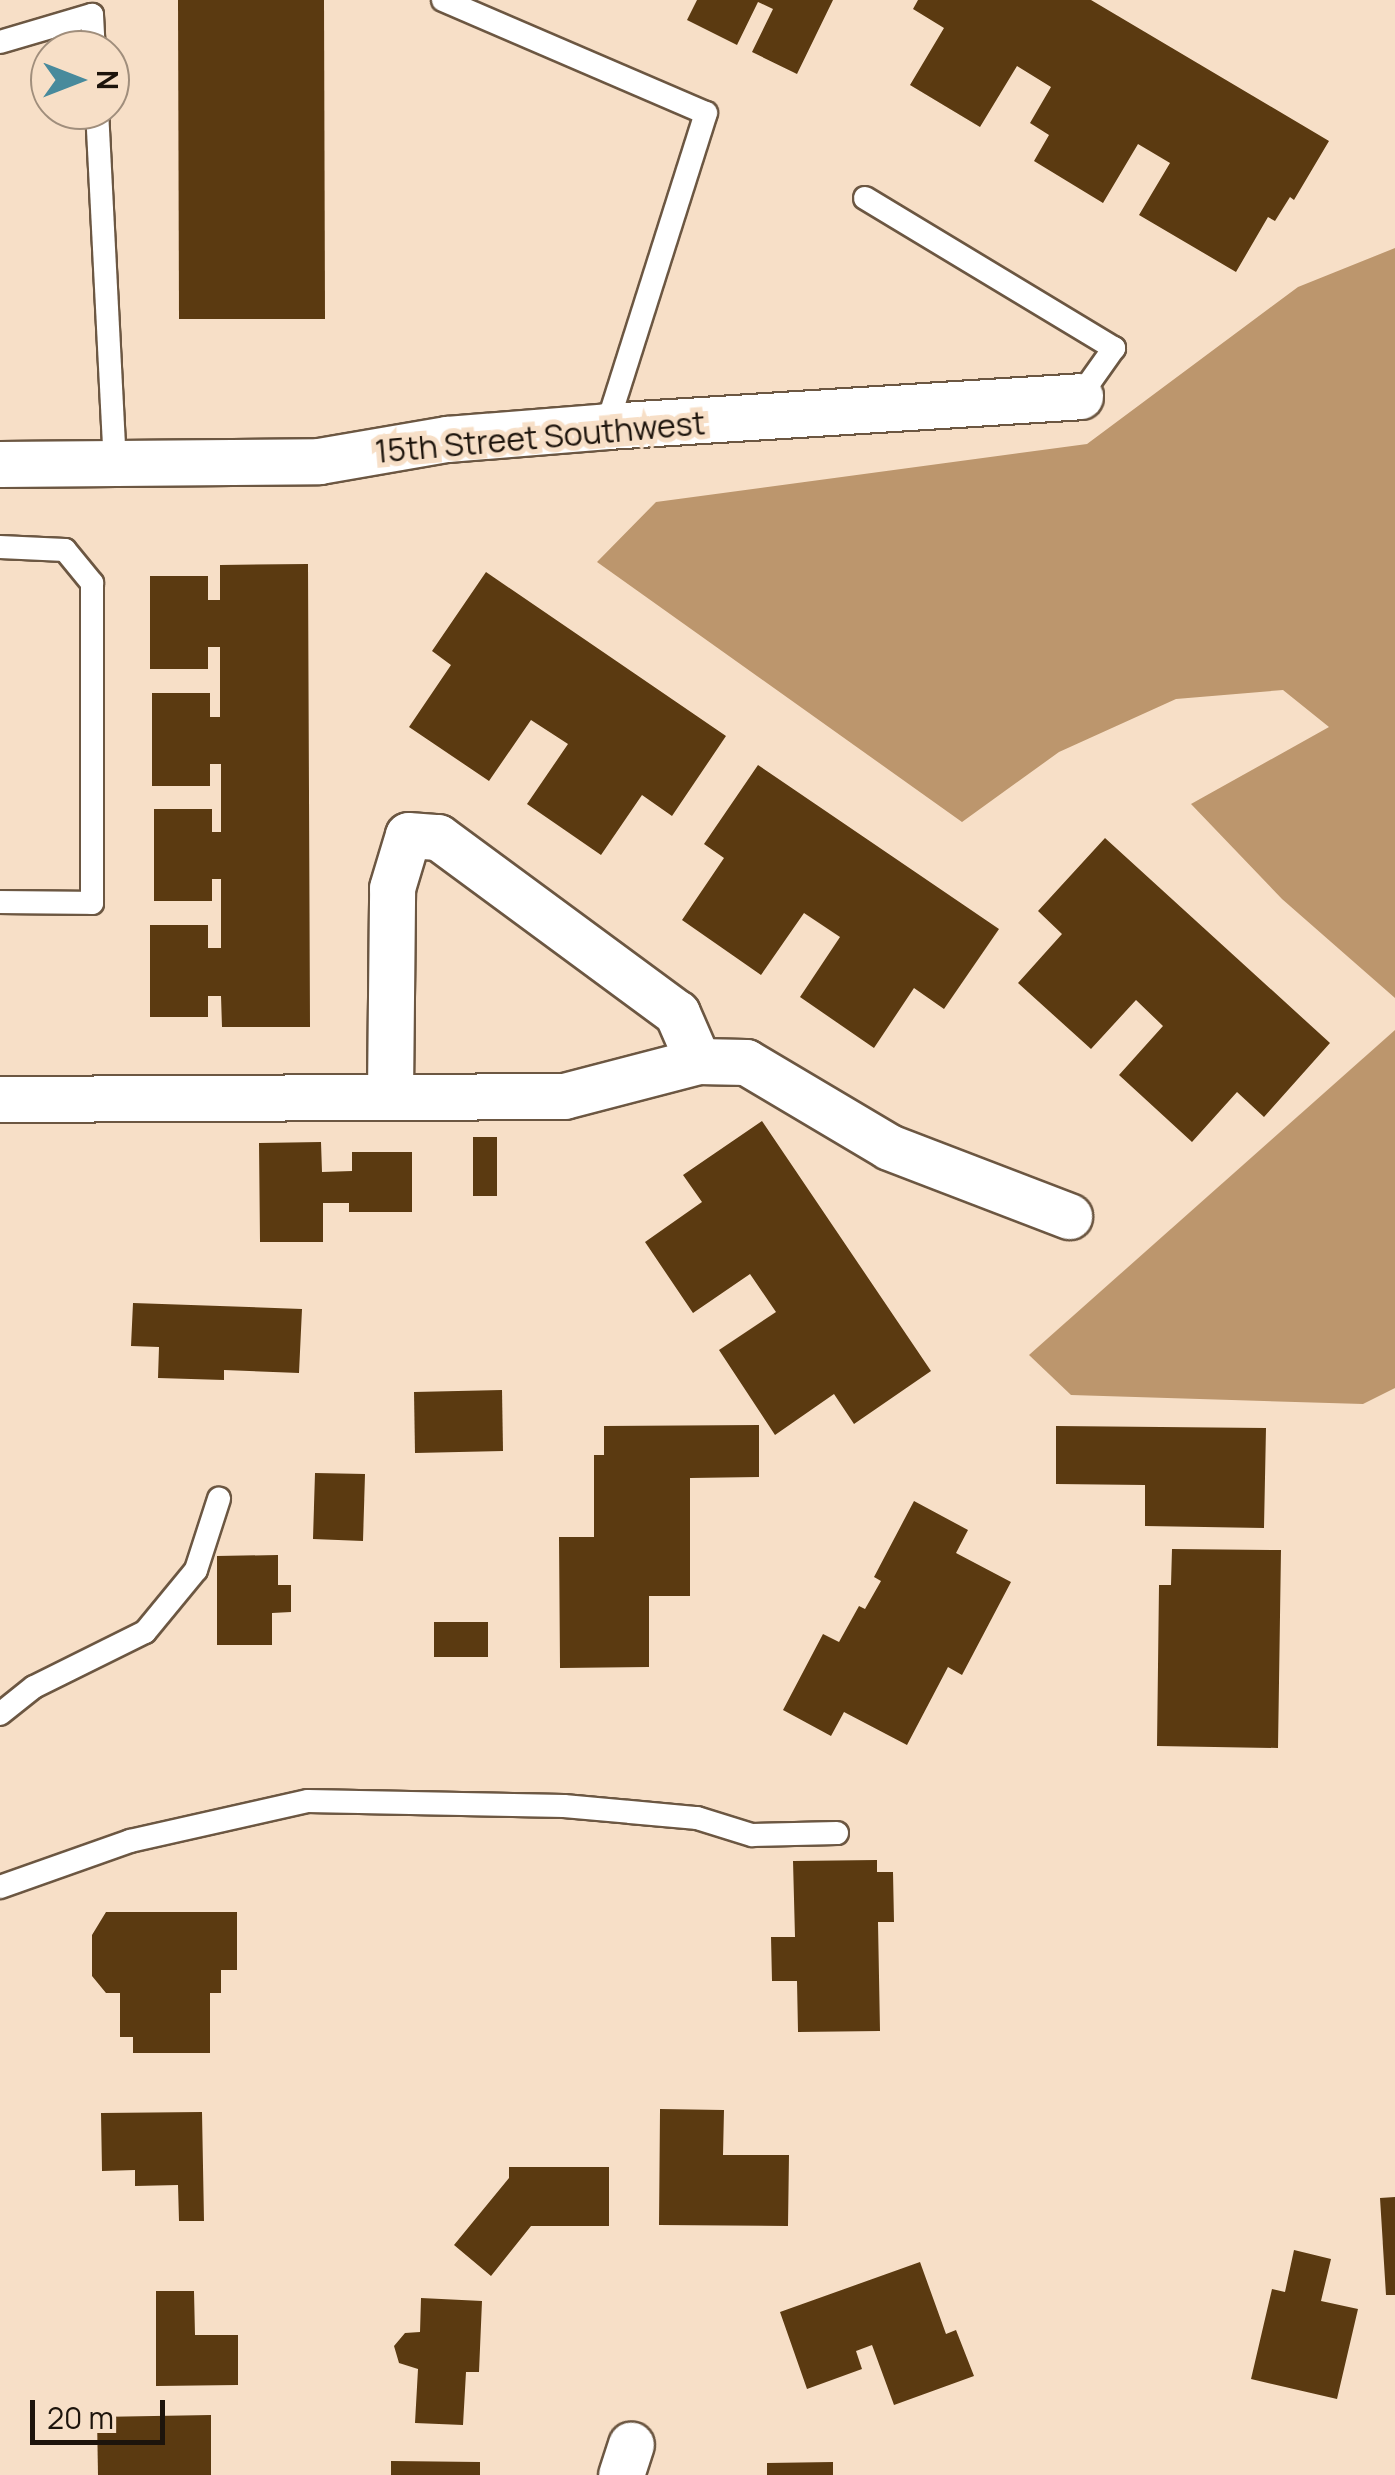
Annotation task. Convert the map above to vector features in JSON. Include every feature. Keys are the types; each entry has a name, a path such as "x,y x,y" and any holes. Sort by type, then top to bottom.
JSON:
{"street":[{"name":"15th Street Southwest","path":"0,464 319,460 447,440 607,426 1080,396"},
{"path":"390,1093 392,888 408,835 438,837 677,1013 698,1061"},
{"path":"0,1099 390,1093 564,1096 698,1061 746,1062 890,1146 1068,1216"}],"lane":[{"path":"443,0 706,113 607,426"},
{"path":"0,42 92,8"},
{"path":"98,130 115,461"},
{"path":"864,198 1114,348 1080,396"},
{"path":"0,547 65,550 92,583 92,902 0,902"},
{"path":"0,1714 34,1687 145,1632 196,1570 219,1498"},
{"path":"0,1887 130,1841 308,1801 564,1806 697,1818 752,1834 837,1833"}],"shaded area":[{"path":"1395,248 1395,998 1282,899 1191,804 1329,727 1283,690 1176,699 1059,752 962,822 597,562 656,502 1087,444 1298,287"},
{"path":"1395,1030 1395,1388 1363,1404 1071,1395 1029,1355"}],"building":[{"path":"178,0 324,0 325,319 179,319"},
{"path":"697,0 833,0 797,74 752,52 773,9 758,2 737,45 687,20"},
{"path":"918,0 1091,0 1329,141 1294,200 1290,197 1275,221 1268,217 1236,272 1139,215 1170,163 1138,144 1103,203 1034,161 1049,135 1030,123 1051,87 1017,66 980,127 910,85 944,28 913,9"},
{"path":"308,564 310,1027 222,1027 221,996 208,996 208,1017 150,1017 150,925 208,925 208,948 221,948 221,879 212,879 212,901 154,901 154,809 212,809 212,832 221,832 221,764 210,764 210,786 152,786 152,693 210,693 210,717 220,717 220,647 208,647 208,669 150,669 150,576 208,576 208,600 220,600 220,565"},
{"path":"486,572 726,736 672,816 642,795 601,855 527,804 568,744 531,720 489,781 409,727 451,665 432,651"},
{"path":"758,765 999,929 944,1009 914,988 874,1048 800,997 840,937 804,913 761,975 682,920 724,858 704,844"},
{"path":"1105,838 1330,1043 1264,1117 1237,1092 1192,1142 1119,1075 1163,1026 1136,1000 1091,1049 1018,983 1062,934 1038,911"},
{"path":"762,1121 931,1371 854,1424 834,1394 775,1435 719,1350 776,1312 750,1274 693,1313 645,1242 702,1202 683,1175"},
{"path":"473,1137 497,1137 497,1196 473,1196"},
{"path":"321,1142 322,1172 352,1171 352,1152 412,1152 412,1212 349,1212 349,1203 323,1203 323,1242 260,1242 259,1143"},
{"path":"133,1303 302,1309 299,1373 224,1370 224,1380 158,1378 159,1347 131,1346"},
{"path":"502,1390 503,1451 415,1453 414,1392"},
{"path":"759,1425 759,1477 690,1478 690,1596 649,1596 649,1667 560,1668 559,1537 594,1537 594,1455 604,1455 604,1426"},
{"path":"1056,1426 1266,1428 1264,1528 1145,1526 1145,1485 1056,1484"},
{"path":"315,1473 365,1474 363,1541 313,1539"},
{"path":"914,1501 968,1530 956,1553 1011,1582 962,1675 948,1667 907,1745 844,1712 831,1736 783,1710 823,1634 839,1642 859,1606 865,1609 881,1581 874,1577"},
{"path":"1172,1549 1281,1550 1278,1748 1157,1746 1159,1585 1171,1585"},
{"path":"278,1555 278,1585 291,1585 291,1612 272,1613 272,1645 217,1645 217,1556"},
{"path":"434,1622 488,1622 488,1657 434,1657"},
{"path":"877,1860 877,1872 893,1872 894,1922 878,1922 880,2031 798,2032 797,1981 772,1981 771,1937 795,1937 793,1861"},
{"path":"106,1912 237,1912 237,1970 221,1970 221,1993 210,1993 210,2053 133,2053 133,2037 120,2037 120,1993 106,1993 92,1976 92,1935"},
{"path":"660,2109 724,2110 723,2155 789,2155 788,2226 659,2225"},
{"path":"202,2112 204,2221 179,2221 178,2185 135,2186 135,2170 102,2171 101,2113"},
{"path":"509,2167 609,2167 609,2226 531,2226 491,2276 454,2245 509,2178"},
{"path":"1395,2197 1395,2295 1386,2295 1380,2198"},
{"path":"1294,2250 1331,2259 1321,2301 1358,2309 1337,2399 1251,2379 1272,2289 1285,2292"},
{"path":"920,2262 946,2334 956,2330 974,2376 894,2405 872,2345 856,2351 862,2369 807,2389 780,2312"},
{"path":"156,2291 194,2291 195,2335 238,2335 238,2385 156,2386"},
{"path":"421,2298 482,2301 479,2372 466,2372 463,2425 415,2423 418,2369 399,2363 394,2346 405,2333 420,2332"},
{"path":"211,2415 211,2475 98,2475 97,2417"},
{"path":"391,2461 480,2462 480,2475 391,2475"},
{"path":"833,2462 833,2475 767,2475 767,2463"}]}
